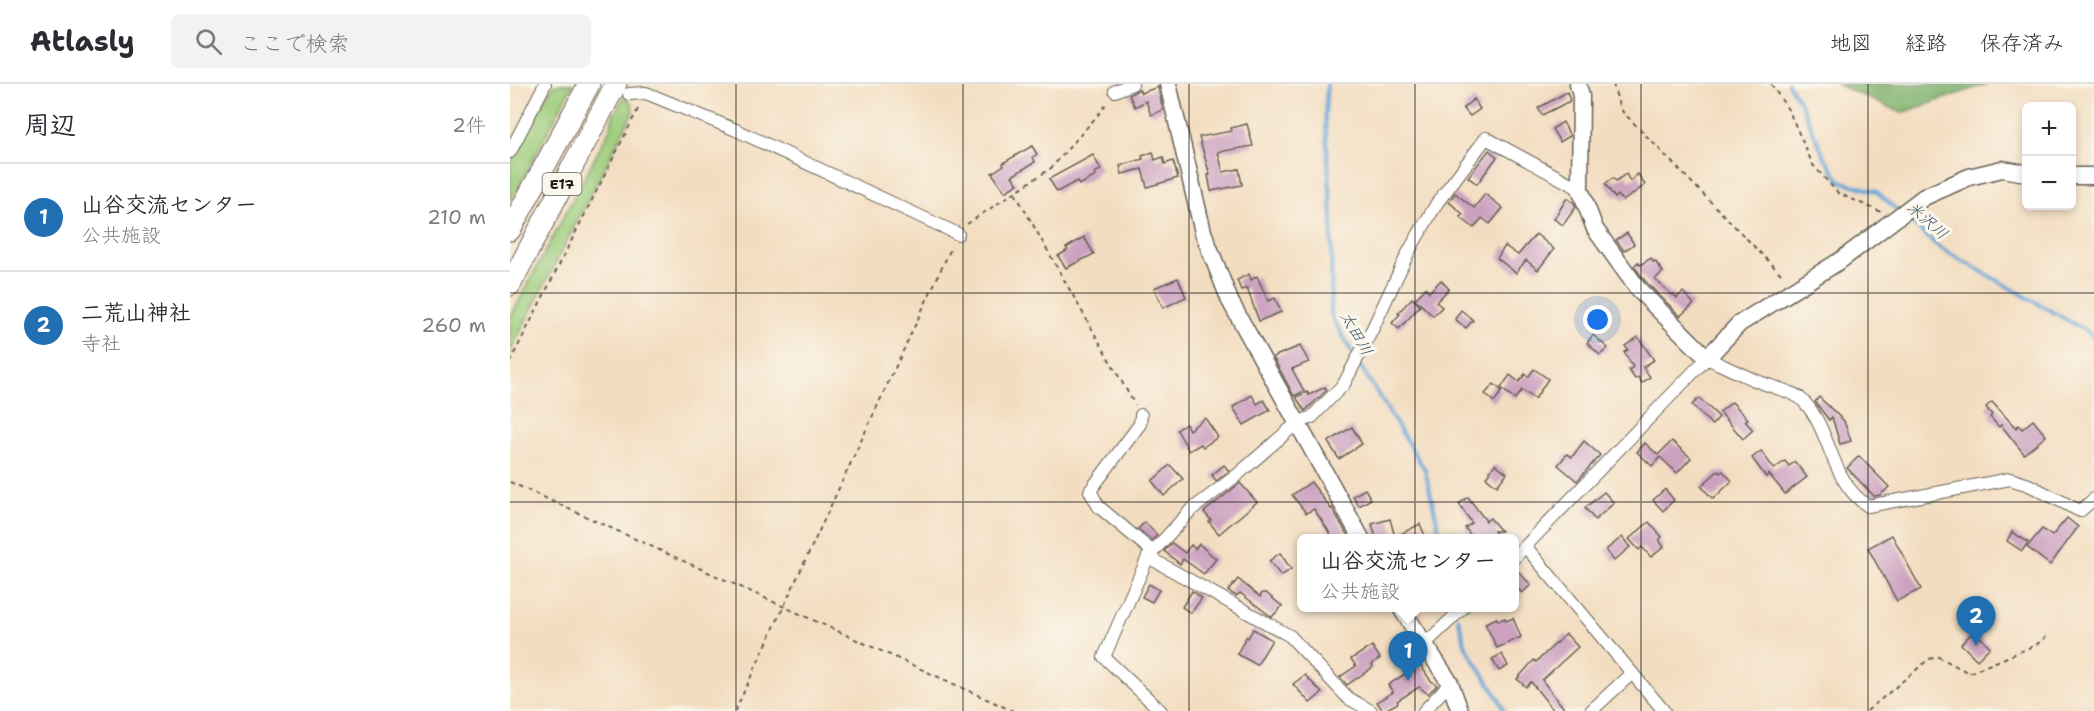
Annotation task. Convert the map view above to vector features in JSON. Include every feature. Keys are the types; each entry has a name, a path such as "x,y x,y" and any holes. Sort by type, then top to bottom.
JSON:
{"highway":[{"name":"E17","path":"510,230 589,84"},
{"name":"E17","path":"510,285 623,89"}],"street":[{"path":"510,152 545,84"},
{"path":"1114,91 1132,84"},
{"path":"1168,84 1203,232 1230,301 1359,534"},
{"path":"1578,84 1581,96 1580,189 1595,229 1638,289 1707,358 1799,397 1812,413 1831,457 1856,498 1868,506 2010,479 2029,485 2080,511 2094,499"},
{"path":"623,89 649,88 958,234"},
{"path":"1161,711 1104,657 1151,554 1191,510 1236,476 1297,423 1312,417 1344,384 1409,251 1437,203 1486,138 1580,189"},
{"path":"1519,554 1739,324 1875,236 1895,217 1924,197 1969,177 2002,169 2022,172"},
{"path":"2076,176 2094,176"},
{"path":"1141,415 1140,424 1090,491 1099,507 1151,554 1290,636 1348,699 1371,711"},
{"path":"1526,547 1664,711"},
{"path":"1404,612 1450,683 1460,711"},
{"path":"1425,644 1459,612"},
{"path":"1590,711 1632,673"},
{"path":"1424,711 1450,683"}],"path":[{"path":"1613,84 1620,109 1796,289"},
{"path":"1771,84 1789,111 1813,165 1838,193 1895,217"},
{"path":"510,362 649,88"},
{"path":"735,711 958,234 968,223 1051,168 1098,115 1114,91"},
{"path":"1014,192 1141,415"},
{"path":"510,482 1013,711"},
{"path":"1867,711 1929,659 1939,657 1969,673 2036,645 2046,637"}],"green space":[{"path":"555,84 573,84 510,203 510,163 543,101"},
{"path":"1836,84 1987,84 1902,113"},
{"path":"624,97 632,103 633,112 510,352 510,318 610,129 613,116"}],"building":[{"path":"1158,87 1163,110 1151,115 1146,101 1135,107 1129,95 1139,89 1141,93"},
{"path":"1567,92 1570,101 1542,115 1538,108"},
{"path":"1474,99 1480,109 1470,116 1463,108"},
{"path":"1563,122 1570,136 1560,142 1552,129"},
{"path":"1247,124 1253,146 1218,152 1223,172 1239,169 1242,185 1211,191 1208,175 1210,175 1199,137 1232,131 1231,128"},
{"path":"1032,146 1037,154 1033,157 1035,162 1012,176 1018,184 1005,192 992,173 1004,165 1003,163"},
{"path":"1489,150 1497,157 1477,184 1468,177"},
{"path":"1153,152 1155,160 1163,157 1165,164 1173,161 1178,178 1147,187 1142,169 1122,174 1120,166 1143,159 1142,156"},
{"path":"1093,155 1101,170 1094,173 1096,176 1079,185 1077,181 1057,192 1049,179"},
{"path":"1626,174 1630,181 1638,174 1645,185 1623,201 1618,195 1615,198 1605,184 1613,178 1616,181"},
{"path":"1455,193 1474,208 1485,194 1503,208 1490,224 1482,218 1474,228 1460,217 1463,214 1449,202"},
{"path":"1567,198 1576,207 1563,225 1554,219"},
{"path":"1627,233 1634,244 1624,251 1616,240"},
{"path":"1536,234 1554,249 1538,270 1526,260 1516,273 1497,258 1505,246 1518,255"},
{"path":"1084,237 1094,254 1066,268 1058,256"},
{"path":"1651,258 1663,272 1655,279 1672,295 1677,298 1683,292 1694,304 1680,316 1646,282 1634,266 1638,262 1640,265"},
{"path":"1249,274 1251,280 1257,276 1268,301 1275,298 1281,312 1259,321 1247,288 1241,290 1237,280"},
{"path":"1178,278 1186,297 1163,308 1154,288"},
{"path":"1441,280 1449,289 1436,302 1442,307 1433,316 1415,299 1426,288 1429,292"},
{"path":"1412,298 1420,306 1399,329 1392,323"},
{"path":"1461,310 1473,320 1466,328 1455,319"},
{"path":"1593,335 1608,348 1600,355 1587,343"},
{"path":"1638,337 1654,360 1643,367 1650,377 1642,383 1638,377 1635,379 1629,370 1633,367 1624,352 1628,350 1625,346"},
{"path":"1300,346 1309,362 1292,369 1304,391 1294,396 1273,357"},
{"path":"1534,369 1548,379 1535,399 1522,390 1515,399 1501,388 1510,375 1519,382 1525,374 1528,377"},
{"path":"1494,384 1502,391 1494,402 1485,394"},
{"path":"1325,387 1327,390 1305,411 1296,397 1307,392 1309,395"},
{"path":"1252,395 1257,404 1264,400 1270,410 1244,425 1233,407"},
{"path":"1819,397 1844,421 1851,441 1840,444 1832,417 1829,420 1815,402"},
{"path":"1699,398 1719,417 1712,425 1692,405"},
{"path":"1732,402 1748,419 1745,421 1753,430 1743,439 1720,412"},
{"path":"1992,402 2016,428 2018,425 2022,429 2033,420 2046,436 2024,454 2001,425 1999,427 1990,417 1992,415 1986,407"},
{"path":"1205,418 1218,437 1203,447 1201,444 1189,451 1177,430 1186,424 1189,430"},
{"path":"1352,427 1362,444 1339,459 1328,442"},
{"path":"1584,441 1600,455 1577,481 1558,465 1567,454 1572,457"},
{"path":"1672,441 1691,458 1677,473 1660,457 1652,466 1637,452 1645,443 1658,455"},
{"path":"1761,451 1774,469 1785,461 1789,466 1795,462 1807,477 1785,494 1769,474 1766,477 1752,458"},
{"path":"1859,456 1889,487 1880,495 1874,496 1847,468"},
{"path":"1495,464 1507,473 1497,486 1486,477"},
{"path":"1170,465 1183,479 1164,496 1152,481"},
{"path":"1224,465 1229,471 1216,481 1212,475"},
{"path":"1718,471 1720,473 1723,471 1732,481 1713,499 1701,486"},
{"path":"1311,482 1332,508 1347,534 1330,534 1314,509 1306,513 1292,495"},
{"path":"1240,483 1257,502 1219,534 1204,512"},
{"path":"1365,489 1371,499 1359,506 1353,496"},
{"path":"1665,489 1674,500 1663,511 1653,500"},
{"path":"1604,492 1614,503 1595,520 1585,508"},
{"path":"1468,497 1486,521 1490,518 1501,531 1494,531 1496,534 1470,534 1465,528 1472,523 1459,504"},
{"path":"2067,518 2078,527 2050,565 2027,547 2042,529 2052,536"},
{"path":"1390,519 1394,534 1375,534 1372,524"},
{"path":"1145,522 1157,535 1152,540 1138,529"},
{"path":"1649,522 1662,537 1659,540 1664,547 1651,557 1642,547 1639,550 1629,539"},
{"path":"1420,524 1424,534 1401,534"},
{"path":"2012,532 2028,542 2022,551 2007,541"},
{"path":"1892,535 1921,589 1897,601 1868,548"},
{"path":"1622,537 1630,547 1614,561 1606,550"},
{"path":"1172,543 1185,553 1191,545 1195,549 1199,544 1216,559 1204,574 1183,559 1180,564 1164,551"},
{"path":"1280,553 1291,569 1281,576 1269,561"},
{"path":"1519,572 1531,585 1522,593 1519,590"},
{"path":"1238,579 1260,597 1262,593 1266,593 1282,606 1272,617 1240,593 1236,596 1228,591"},
{"path":"1149,584 1159,590 1152,602 1142,597"},
{"path":"1192,591 1202,598 1191,613 1182,607"},
{"path":"1497,618 1498,621 1505,618 1506,621 1513,618 1521,637 1497,648 1485,623"},
{"path":"1253,629 1272,640 1257,665 1237,654"},
{"path":"1974,631 1990,647 1977,660 1961,644"},
{"path":"1566,634 1578,647 1542,680 1566,711 1554,711 1531,682 1526,687 1517,679 1534,660 1536,662"},
{"path":"1372,646 1380,658 1372,664 1373,667 1347,685 1340,677 1356,666 1351,659"},
{"path":"1502,654 1508,666 1499,671 1492,659"},
{"path":"1420,664 1430,680 1437,685 1428,694 1419,687 1383,711 1377,702 1393,692 1388,685"},
{"path":"1305,675 1322,693 1310,703 1293,684"}],"waterway":[{"name":"太田川","path":"1327,84 1325,115 1332,220 1331,315 1354,356"},
{"name":"米沢川","path":"1788,84 1800,102 1824,156 1840,181 1877,192 1898,211"},
{"name":"米沢川","path":"1906,218 1940,248 2088,332 2094,338"},
{"name":"太田川","path":"1358,362 1425,470 1440,534"},
{"name":"太田川","path":"1458,618 1466,647 1499,699 1504,711"}],"place":[{"name":"二荒山神社","path":"1976,646"},
{"name":"山谷交流センター","path":"1408,681"}]}
